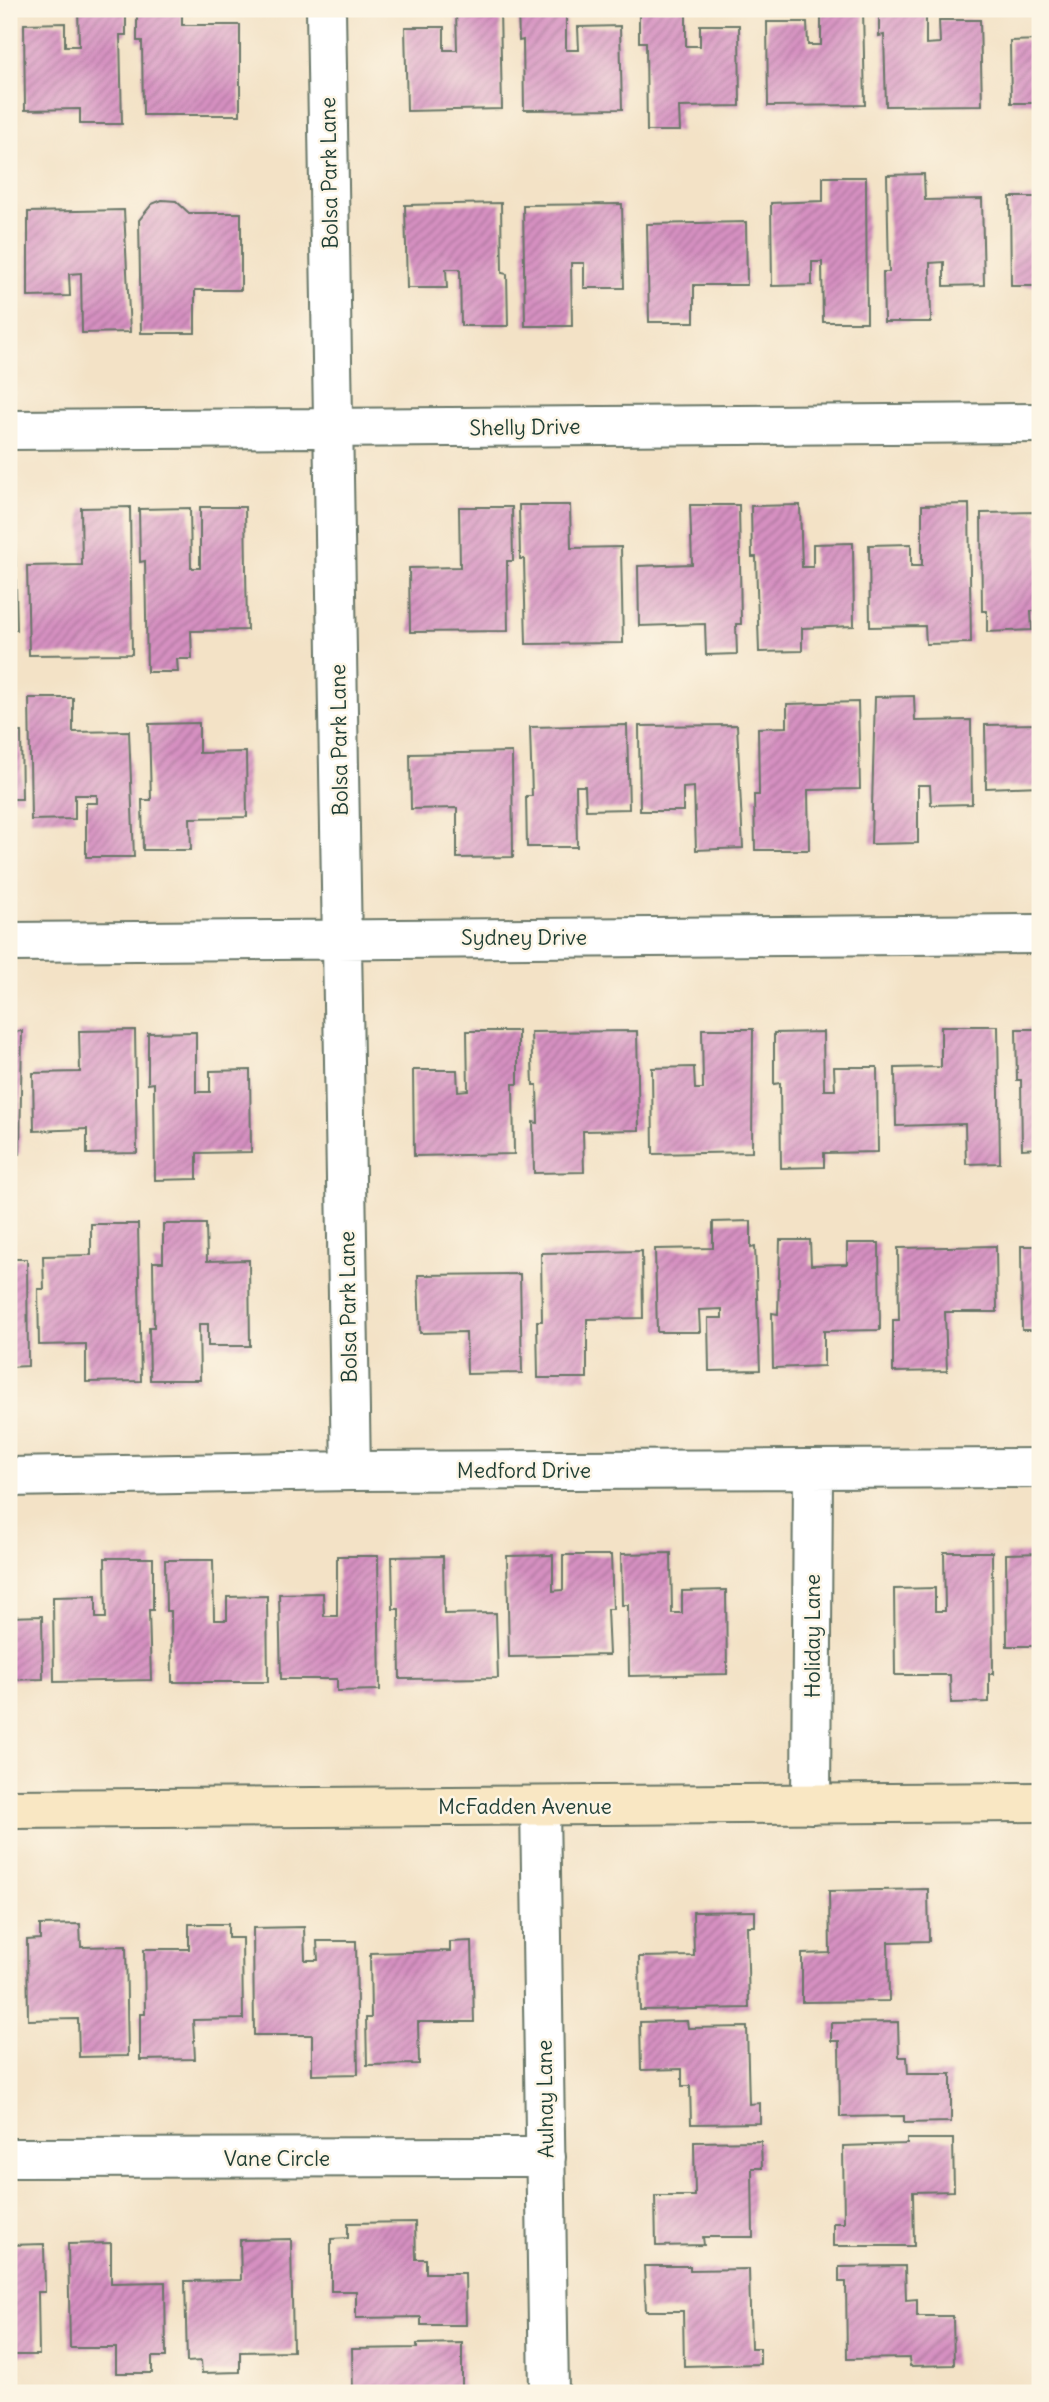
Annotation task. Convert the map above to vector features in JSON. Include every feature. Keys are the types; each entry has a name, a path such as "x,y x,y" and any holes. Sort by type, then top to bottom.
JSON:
{"street":[{"name":"Bolsa Park Lane","path":"326,9 351,1471"},
{"name":"Shelly Drive","path":"9,430 1040,423"},
{"name":"Sydney Drive","path":"9,942 1040,934"},
{"name":"Medford Drive","path":"9,1477 351,1471 1040,1468"},
{"name":"Holiday Lane","path":"811,1804 813,1469"},
{"name":"McFadden Avenue","path":"9,1809 1040,1802"},
{"name":"Aulnay Lane","path":"540,1806 549,2393"},
{"name":"Vane Circle","path":"9,2158 546,2157"}],"building":[{"path":"78,9 126,9 126,35 120,35 122,124 80,124 80,109 25,110 24,24 65,23 65,46 79,46"},
{"path":"137,9 182,9 182,25 240,25 240,115 143,115 142,41 137,41"},
{"path":"456,9 500,9 502,109 407,111 405,27 444,27 444,50 457,50"},
{"path":"518,9 566,9 566,50 579,50 578,27 620,26 622,109 524,110 523,40 519,41"},
{"path":"639,9 686,9 686,46 700,46 700,25 739,25 740,106 679,107 680,131 647,131 646,42 639,42"},
{"path":"821,9 863,9 865,105 768,106 767,22 807,22 808,45 821,45"},
{"path":"879,9 926,9 926,44 940,43 939,20 980,20 982,105 886,106 884,35 879,36"},
{"path":"1040,40 1040,103 1011,103 1010,41"},
{"path":"924,174 925,200 982,199 984,285 944,286 944,262 930,263 931,322 884,322 883,272 889,272 887,175"},
{"path":"823,177 866,177 867,322 823,322 822,262 812,262 812,285 772,286 771,203 823,201"},
{"path":"1010,197 1040,197 1040,286 1011,286"},
{"path":"162,200 176,201 189,213 241,213 241,290 195,290 195,333 141,333 139,220 152,204"},
{"path":"501,203 502,273 507,274 508,326 461,326 460,269 446,269 447,288 407,288 405,205"},
{"path":"622,204 624,288 584,288 584,263 571,263 572,326 525,326 523,205"},
{"path":"124,210 130,332 82,333 81,273 69,274 70,296 28,297 28,212"},
{"path":"746,222 747,285 694,285 694,322 649,322 647,224"},
{"path":"969,504 971,643 926,644 925,626 870,627 869,545 911,544 911,566 922,566 922,505"},
{"path":"519,505 570,505 571,548 621,547 623,643 526,644 524,559 520,559"},
{"path":"690,505 739,505 741,624 736,624 737,654 706,655 705,624 639,626 638,566 692,564"},
{"path":"800,505 802,567 813,567 813,544 853,543 854,626 802,628 802,651 759,652 756,557 752,557 751,506"},
{"path":"130,507 132,654 29,655 27,566 82,565 81,508"},
{"path":"200,507 245,507 247,630 191,631 192,659 177,659 178,672 147,672 145,561 140,562 139,509 190,508 191,568 200,568"},
{"path":"459,507 512,507 513,561 507,561 508,631 410,632 409,568 460,567"},
{"path":"1038,512 1040,611 1031,611 1032,630 987,632 987,611 982,611 981,513"},
{"path":"9,546 15,546 17,630 9,630"},
{"path":"914,696 915,721 971,720 972,804 931,805 930,785 918,785 918,843 871,844 875,697"},
{"path":"29,698 73,698 73,732 129,731 134,857 86,857 86,803 97,803 97,795 75,795 75,819 31,820"},
{"path":"858,702 860,789 808,790 809,850 755,850 754,795 759,795 758,728 787,727 787,704"},
{"path":"199,723 199,753 246,752 247,817 190,818 191,850 143,850 142,800 151,800 149,724"},
{"path":"1040,724 1040,786 986,788 985,725"},
{"path":"627,725 629,809 586,810 585,786 576,786 577,847 527,847 526,796 532,796 530,727"},
{"path":"737,725 743,848 696,850 694,787 683,788 683,811 640,811 639,726"},
{"path":"9,732 21,732 22,799 9,799"},
{"path":"512,752 513,857 457,858 457,808 411,809 410,754"},
{"path":"941,1026 998,1026 1000,1163 966,1164 965,1124 896,1126 895,1068 941,1067"},
{"path":"702,1029 753,1029 752,1152 653,1154 652,1068 694,1067 695,1089 703,1089"},
{"path":"1016,1029 1040,1029 1040,1148 1022,1149 1021,1080 1017,1080"},
{"path":"135,1030 137,1153 87,1154 87,1129 34,1131 33,1073 80,1072 79,1031"},
{"path":"22,1031 20,1154 9,1154 9,1032"},
{"path":"467,1031 518,1031 518,1084 513,1084 514,1154 414,1156 413,1070 457,1070 458,1091 468,1090"},
{"path":"637,1031 639,1130 583,1131 584,1172 534,1173 533,1122 538,1123 531,1032"},
{"path":"196,1032 196,1092 210,1092 210,1071 250,1070 251,1152 197,1153 197,1179 155,1180 154,1083 148,1084 148,1033"},
{"path":"823,1032 824,1090 835,1090 834,1067 877,1067 878,1152 824,1153 824,1167 781,1168 780,1083 774,1084 774,1033"},
{"path":"751,1221 751,1248 755,1247 760,1370 709,1371 708,1318 722,1318 722,1309 699,1310 700,1332 657,1332 655,1249 713,1248 713,1222"},
{"path":"91,1224 138,1224 141,1381 86,1382 86,1344 39,1345 38,1289 44,1289 43,1256 91,1255"},
{"path":"163,1224 206,1224 207,1261 249,1260 250,1346 208,1346 208,1324 199,1324 200,1380 150,1380 149,1327 154,1327 153,1262 163,1262"},
{"path":"780,1240 810,1240 811,1265 847,1264 847,1243 879,1243 880,1330 824,1331 824,1366 773,1368 772,1313 778,1314"},
{"path":"996,1246 997,1312 945,1312 947,1371 893,1372 893,1320 899,1320 898,1248"},
{"path":"1021,1246 1040,1246 1040,1330 1022,1330"},
{"path":"642,1251 643,1318 587,1319 587,1378 538,1378 537,1321 542,1321 541,1253"},
{"path":"9,1259 27,1259 28,1366 9,1367"},
{"path":"520,1274 522,1373 467,1374 466,1332 420,1333 418,1275"},
{"path":"944,1552 992,1552 993,1674 989,1674 989,1702 951,1703 950,1675 895,1675 894,1589 935,1588 935,1611 945,1611"},
{"path":"671,1553 672,1613 682,1613 682,1591 726,1590 727,1674 629,1676 628,1605 622,1605 621,1554"},
{"path":"1040,1553 1040,1646 1007,1646 1006,1554"},
{"path":"553,1555 553,1591 563,1590 563,1555 611,1555 613,1609 607,1609 609,1655 509,1657 507,1556"},
{"path":"337,1556 378,1556 380,1690 337,1691 337,1679 281,1679 279,1594 323,1593 324,1616 337,1616"},
{"path":"443,1556 444,1614 496,1613 498,1678 400,1679 399,1609 393,1609 392,1557"},
{"path":"105,1558 153,1558 153,1610 149,1610 151,1680 54,1682 53,1597 96,1596 96,1618 106,1618"},
{"path":"165,1560 213,1560 214,1620 227,1620 227,1597 267,1596 268,1682 172,1682 171,1611 166,1611"},
{"path":"42,1616 43,1679 9,1680 9,1617"},
{"path":"928,1889 929,1941 888,1942 889,2001 802,2002 802,1954 830,1953 829,1891"},
{"path":"755,1911 755,1926 747,1926 749,2008 640,2010 639,1957 694,1956 693,1912"},
{"path":"80,1924 81,1947 126,1946 128,2056 79,2057 78,2019 28,2020 27,1940 40,1939 40,1925"},
{"path":"189,1924 228,1924 228,1938 242,1938 243,2019 193,2020 195,2059 140,2060 140,2014 145,2014 144,1949 189,1949"},
{"path":"304,1927 305,1960 318,1960 317,1941 356,1941 358,2074 312,2075 312,2035 254,2035 253,1928"},
{"path":"472,1941 474,2022 418,2022 419,2064 367,2065 366,2018 371,2018 370,1953 450,1951 450,1942"},
{"path":"687,2021 688,2028 747,2027 749,2104 760,2103 760,2123 691,2124 690,2086 682,2086 682,2069 641,2070 640,2022"},
{"path":"898,2022 899,2057 907,2057 908,2074 951,2074 951,2122 904,2123 904,2116 840,2117 839,2041 831,2041 831,2023"},
{"path":"907,2139 953,2139 954,2191 913,2192 914,2246 833,2246 833,2223 844,2223 843,2146 907,2144"},
{"path":"761,2141 762,2168 752,2168 753,2237 703,2237 704,2245 656,2246 655,2196 695,2196 694,2142"},
{"path":"415,2222 416,2259 426,2259 426,2273 465,2273 466,2325 421,2325 421,2317 356,2318 356,2291 331,2291 331,2239 348,2238 348,2223"},
{"path":"291,2239 293,2351 240,2352 240,2372 202,2373 201,2361 187,2362 185,2281 241,2280 240,2240"},
{"path":"111,2243 111,2283 165,2282 166,2357 152,2357 152,2373 116,2373 116,2348 70,2348 68,2244"},
{"path":"44,2244 45,2292 38,2292 39,2355 9,2355 9,2245"},
{"path":"644,2266 690,2266 690,2270 749,2269 751,2348 760,2348 760,2364 684,2366 683,2311 646,2311"},
{"path":"905,2266 906,2300 917,2299 917,2316 953,2316 954,2365 910,2366 909,2358 847,2359 846,2282 839,2282 839,2267"},
{"path":"462,2343 462,2393 353,2393 352,2349 417,2348 417,2344"}]}
